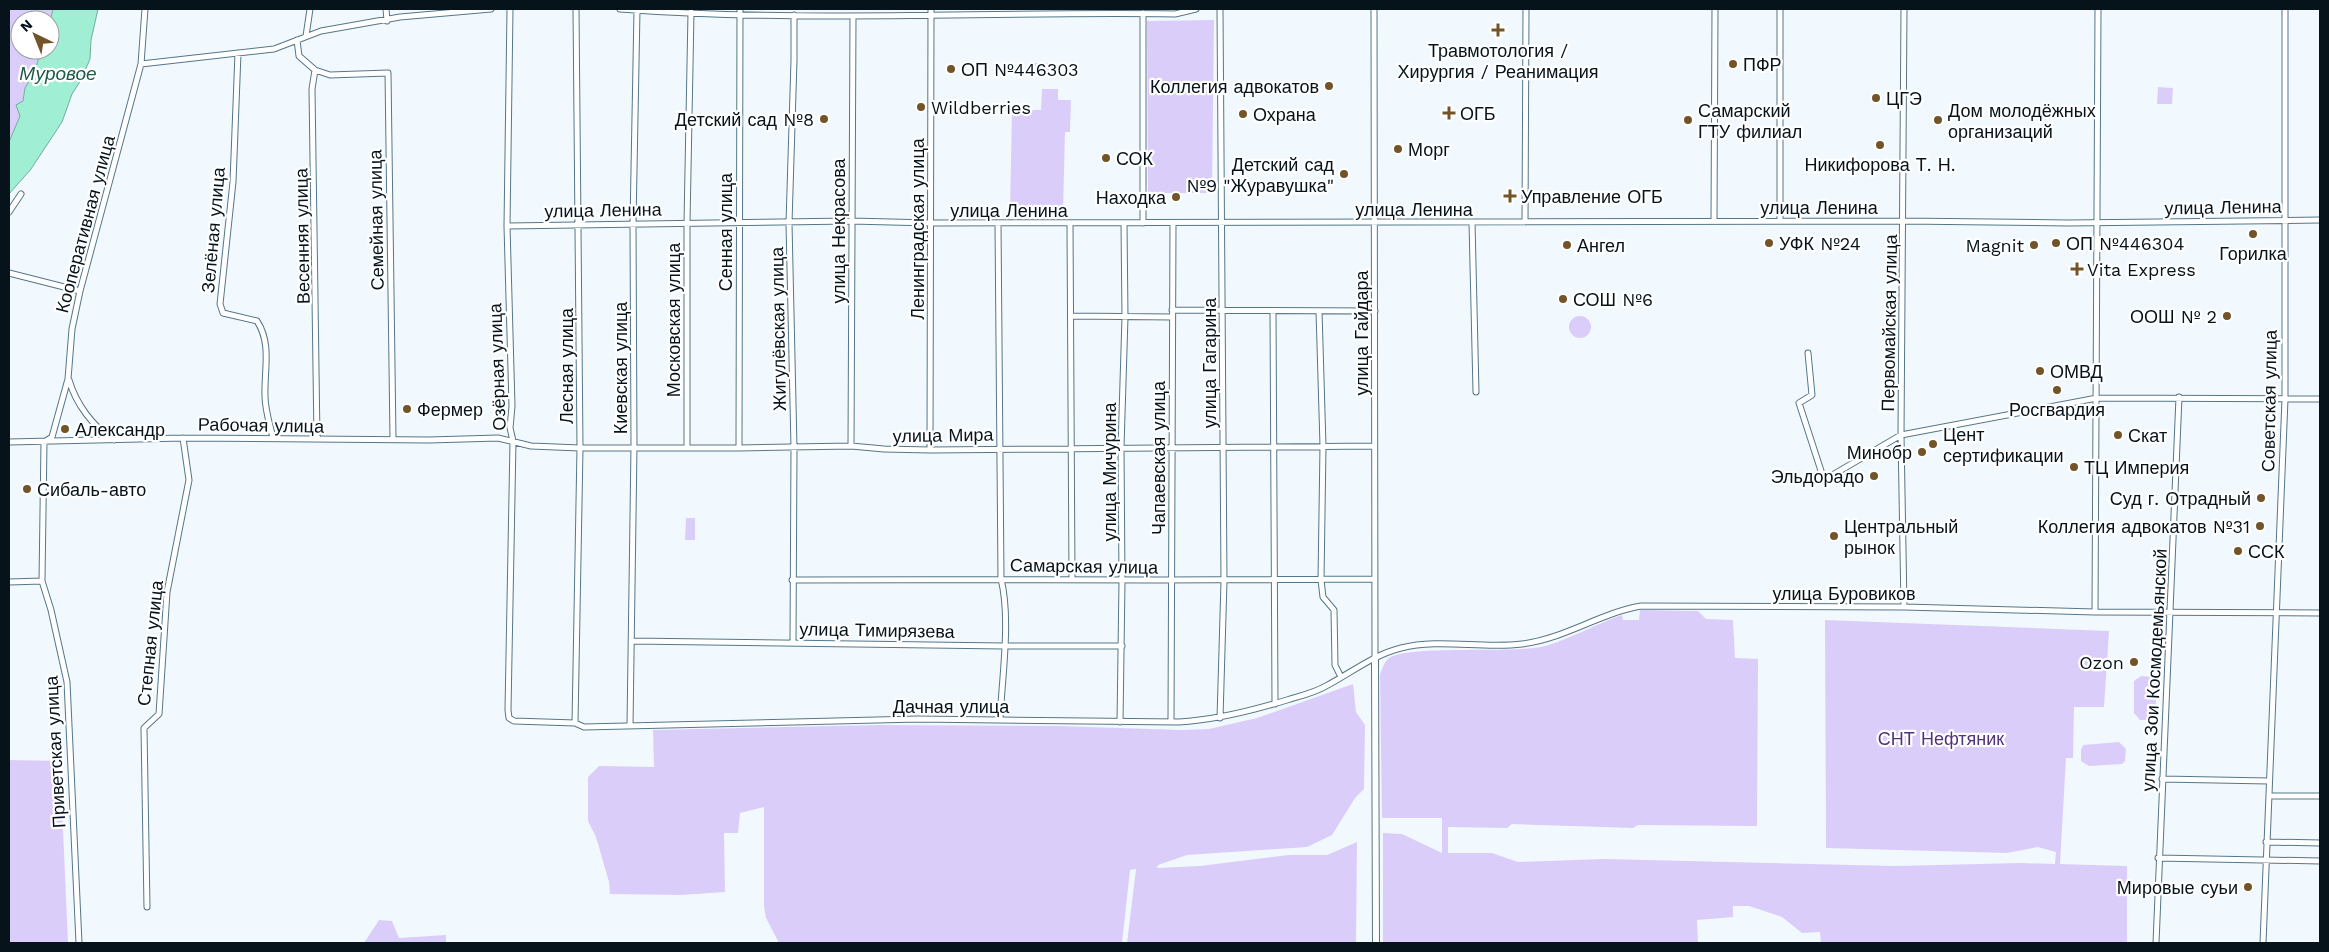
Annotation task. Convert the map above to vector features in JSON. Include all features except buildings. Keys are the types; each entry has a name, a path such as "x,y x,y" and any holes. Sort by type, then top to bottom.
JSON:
{"street":[{"name":"Кооперативная улица","path":"44,442 52,437 68,379 72,329 80,291 141,64 145,9"},
{"path":"306,36 310,9"},
{"path":"386,9 387,21"},
{"path":"141,64 274,48 306,36 400,17 491,9"},
{"name":"Озёрная улица","path":"510,9 507,226 512,406 510,428 513,440 508,710 509,718 514,721"},
{"name":"Лесная улица","path":"575,723 580,448 580,224 576,9"},
{"path":"620,9 740,15 853,16 1175,14 1196,9"},
{"name":"Сенная улица","path":"739,448 740,9"},
{"name":"Ленинградская улица","path":"930,450 931,9"},
{"name":"улица Гагарина","path":"1220,9 1224,581 1220,718"},
{"name":"улица Гайдара","path":"1374,9 1375,658"},
{"path":"1525,222 1526,9"},
{"path":"1714,221 1715,9"},
{"path":"1780,9 1780,221"},
{"name":"Первомайская улица","path":"1904,9 1901,435 1904,607"},
{"path":"2095,612 2098,9"},
{"name":"Советская улица","path":"2263,943 2285,399 2284,9"},
{"name":"Киевская улица","path":"630,725 634,448 633,224 637,10"},
{"name":"Московская улица","path":"687,448 687,223 691,12"},
{"path":"1143,13 1143,223"},
{"name":"Жигулёвская улица","path":"793,642 794,448 789,222 794,15"},
{"name":"улица Некрасова","path":"852,446 851,221 853,16"},
{"path":"297,40 299,56 315,70"},
{"name":"Зелёная улица","path":"238,53 233,182 220,304 223,313 257,321 264,332 266,346 265,397 273,438"},
{"name":"Весенняя улица","path":"315,70 312,89 317,439"},
{"name":"Семейная улица","path":"315,70 330,75 388,73 392,439"},
{"path":"9,212 21,194"},
{"name":"улица Ленина","path":"507,226 851,221 931,223 1375,223 2320,220"},
{"path":"998,222 1000,579 1004,591 1004,646 1000,720"},
{"path":"1472,222 1476,392"},
{"path":"1070,223 1072,580"},
{"name":"улица Мичурина","path":"1120,722 1122,646 1121,447 1125,317 1124,223"},
{"name":"Чапаевская улица","path":"1171,722 1173,223"},
{"path":"9,273 80,291"},
{"path":"1172,310 1375,311"},
{"path":"1273,311 1275,704"},
{"path":"1319,311 1323,446 1323,597 1334,610 1335,665 1342,677"},
{"path":"1072,316 1172,317"},
{"path":"1808,353 1812,395 1799,403 1824,480 1901,435 2097,398 2320,399"},
{"path":"68,379 77,400 94,424 104,434 115,440"},
{"name":"улица Зои Космодемьянской","path":"2156,943 2158,858 2172,613 2179,397"},
{"name":"Рабочая улица","path":"9,442 183,438 498,438 513,440"},
{"name":"Степная улица","path":"147,907 144,728 159,714 168,592 189,480 183,438"},
{"name":"улица Мира","path":"513,440 531,446 580,448 794,448 852,446 930,450 1071,447 1374,446"},
{"name":"Приветская улица","path":"44,442 42,581 51,610 67,682 78,943"},
{"name":"Самарская улица","path":"792,580 1274,581 1374,579"},
{"path":"9,582 42,581"},
{"name":"улица Буровиков","path":"1375,658 1401,648 1425,645 1508,645 1540,641 1620,610 1641,606 1904,607 2095,612 2320,613"},
{"name":"улица Тимирязева","path":"632,641 1122,646"},
{"path":"1375,658 1376,943"},
{"name":"Дачная улица","path":"514,721 575,723 584,727 846,720 1171,722 1220,718 1275,704 1319,689 1375,658"},
{"path":"2162,779 2269,781"},
{"path":"2268,796 2320,796"},
{"path":"2266,842 2320,843"},
{"path":"2158,858 2320,861"}],"green space":[{"path":"9,9 53,9 10,10 10,60 38,60 35,71 25,88 20,116 9,142"},
{"path":"1214,20 1212,193 1148,193 1147,21"},
{"path":"1029,63 1053,63 1052,75 1029,74"},
{"path":"2158,87 2173,88 2172,104 2157,104"},
{"path":"1042,89 1058,89 1058,100 1071,100 1070,132 1065,132 1063,212 1010,211 1012,110 1041,110"},
{"path":"1580,316 1588,319 1591,327 1588,335 1580,338 1572,335 1569,327 1572,319"},
{"path":"686,518 695,518 695,540 685,540"},
{"name":"СНТ Нефтяник","path":"1640,610 1698,611 1706,619 1733,620 1735,658 1758,659 1757,826 1638,825 1633,828 1512,824 1507,828 1448,827 1448,853 1492,853 1518,862 1605,859 1895,866 2055,864 2056,852 2038,847 2007,853 1826,848 1825,620 2109,631 2104,707 2074,707 2073,758 2066,758 2060,864 2127,866 2127,943 1821,943 1820,932 1802,933 1782,917 1749,906 1733,906 1733,917 1697,920 1698,943 1383,943 1383,833 1402,834 1442,853 1442,818 1382,818 1380,675 1383,666 1389,658 1399,654 1437,650 1526,649 1541,647 1622,615 1623,620 1639,620"},
{"path":"2141,676 2152,677 2156,681 2156,713 2151,720 2140,720 2134,713 2134,681"},
{"path":"1353,684 1356,712 1365,725 1364,789 1355,798 1332,835 1307,847 1187,855 1158,865 1157,868 1200,866 1289,855 1327,855 1357,842 1356,943 1127,943 1136,869 1130,870 1122,943 779,943 766,918 764,906 764,807 740,813 738,833 724,833 725,892 681,895 610,894 609,882 596,837 588,821 588,777 599,766 654,767 653,730 880,725 1209,729 1257,718"},
{"path":"2119,742 2126,749 2125,761 2122,764 2089,766 2081,761 2083,745"},
{"path":"9,760 60,761 68,943 9,943"},
{"path":"379,920 392,921 399,938 446,935 446,943 364,943"}],"water":[{"name":"Муровое","path":"98,9 91,40 90,59 81,80 72,94 62,122 31,169 9,194 9,142 20,116 16,105 23,101 25,88 35,71 38,60 60,60 60,10 53,10"}],"place":[{"name":"Травмотология / Хирургия / Реанимация","path":"1498,30"},
{"name":"ПФР","path":"1733,64"},
{"name":"ОП №446303","path":"951,69"},
{"name":"Коллегия адвокатов","path":"1329,86"},
{"name":"ЦГЭ","path":"1876,98"},
{"name":"Wildberries","path":"921,107"},
{"name":"ОГБ","path":"1449,113"},
{"name":"Охрана","path":"1243,114"},
{"name":"Детский сад №8","path":"824,119"},
{"name":"Самарский ГТУ филиал","path":"1688,120"},
{"name":"Дом молодёжных организаций","path":"1938,120"},
{"name":"Никифорова Т. Н.","path":"1880,145"},
{"name":"Морг","path":"1398,149"},
{"name":"СОК","path":"1106,158"},
{"name":"Детский сад №9 \"Журавушка\"","path":"1344,174"},
{"name":"Управление ОГБ","path":"1510,196"},
{"name":"Находка","path":"1176,197"},
{"name":"Горилка","path":"2253,234"},
{"name":"УФК №24","path":"1769,243"},
{"name":"ОП №446304","path":"2056,243"},
{"name":"Ангел","path":"1567,245"},
{"name":"Magnit","path":"2034,245"},
{"name":"Vita Express","path":"2077,269"},
{"name":"СОШ №6","path":"1563,299"},
{"name":"ООШ № 2","path":"2227,316"},
{"name":"ОМВД","path":"2040,371"},
{"name":"Росгвардия","path":"2057,390"},
{"name":"Фермер","path":"407,409"},
{"name":"Александр","path":"65,429"},
{"name":"Скат","path":"2118,435"},
{"name":"Цент сертификации","path":"1933,444"},
{"name":"Минобр","path":"1922,452"},
{"name":"ТЦ Империя","path":"2074,467"},
{"name":"Эльдорадо","path":"1874,476"},
{"name":"Сибаль-авто","path":"27,489"},
{"name":"Суд г. Отрадный","path":"2261,498"},
{"name":"Коллегия адвокатов №31","path":"2260,526"},
{"name":"Центральный рынок","path":"1834,536"},
{"name":"ССК","path":"2238,551"},
{"name":"Ozon","path":"2134,662"},
{"name":"Мировые суьи","path":"2248,887"}]}
